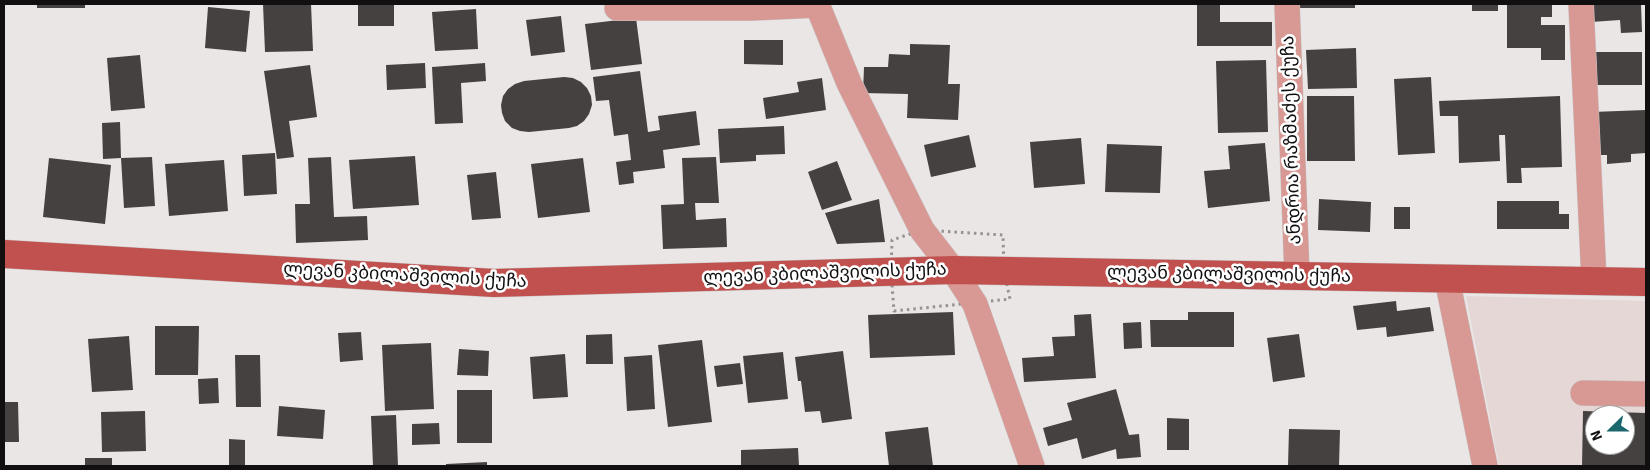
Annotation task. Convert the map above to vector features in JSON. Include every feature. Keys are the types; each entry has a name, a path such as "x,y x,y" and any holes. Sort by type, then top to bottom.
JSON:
{"main road":[{"name":"ლევან კბილაშვილის ქუჩა","path":"4,254 494,283 953,270 1646,282"}],"street":[{"path":"617,8 751,8 818,4 849,83 922,230 976,304 1032,466"},
{"name":"ანდრია რაზმაძეს ქუჩა","path":"1287,4 1297,276"},
{"path":"1581,4 1594,281"},
{"path":"1447,279 1485,466"},
{"path":"1583,393 1646,394"}],"shaded area":[{"path":"1466,296 1646,301 1646,466 1499,466"}],"building":[{"path":"37,4 85,4 85,8 37,8"},
{"path":"263,4 311,4 313,51 265,52"},
{"path":"358,4 394,4 394,26 358,26"},
{"path":"1197,4 1220,4 1220,22 1272,22 1272,46 1197,46"},
{"path":"1300,4 1355,4 1355,8 1300,8"},
{"path":"1472,4 1498,4 1498,11 1472,11"},
{"path":"1507,4 1552,4 1552,17 1541,17 1541,25 1565,25 1565,60 1541,60 1541,48 1507,48"},
{"path":"1590,4 1641,4 1642,32 1621,33 1620,20 1591,22"},
{"path":"208,7 250,11 246,52 205,48"},
{"path":"476,9 478,49 435,51 432,12"},
{"path":"561,16 565,52 531,56 526,20"},
{"path":"636,18 642,64 591,70 585,24"},
{"path":"744,40 783,40 783,65 744,64"},
{"path":"910,44 950,45 948,84 960,84 958,120 907,118 908,94 863,93 864,67 888,67 889,54 910,55"},
{"path":"1356,48 1357,88 1308,89 1306,50"},
{"path":"1596,52 1642,52 1642,85 1597,85"},
{"path":"140,55 145,108 111,111 107,58"},
{"path":"1266,60 1268,132 1218,133 1216,61"},
{"path":"425,63 426,88 387,90 386,65"},
{"path":"485,63 486,81 461,83 463,123 435,124 432,67"},
{"path":"310,65 317,117 289,121 294,157 277,159 264,71"},
{"path":"640,71 648,132 660,130 658,116 696,111 700,145 663,150 665,168 633,172 634,183 619,185 616,162 631,160 628,134 614,136 609,100 596,101 593,77"},
{"path":"564,77 573,78 581,82 591,96 592,105 584,121 577,126 569,128 529,132 512,128 505,121 501,105 503,96 508,89 524,81"},
{"path":"1431,77 1435,153 1398,155 1394,79"},
{"path":"822,78 826,110 766,119 763,98 799,92 797,82"},
{"path":"1307,96 1354,96 1355,161 1307,161"},
{"path":"1560,96 1562,167 1521,168 1522,183 1507,183 1505,135 1499,135 1500,161 1459,163 1458,116 1440,116 1439,101"},
{"path":"1646,110 1646,153 1631,154 1631,162 1607,164 1607,155 1594,155 1592,112"},
{"path":"120,122 121,158 103,159 102,123"},
{"path":"784,126 785,154 756,155 756,161 720,163 718,129"},
{"path":"969,135 976,167 931,177 924,145"},
{"path":"1081,138 1085,184 1034,188 1030,142"},
{"path":"1265,143 1270,201 1208,208 1204,171 1230,169 1228,146"},
{"path":"1107,144 1162,146 1160,193 1105,192"},
{"path":"275,153 277,194 244,196 242,155"},
{"path":"415,156 419,205 353,209 349,160"},
{"path":"152,157 155,206 124,208 121,158"},
{"path":"331,157 334,217 367,216 368,240 296,243 295,204 310,204 308,158"},
{"path":"716,157 719,203 695,203 696,220 726,218 727,247 663,249 661,205 684,204 682,158"},
{"path":"49,158 111,165 105,224 43,217"},
{"path":"583,158 590,212 538,218 531,164"},
{"path":"224,160 228,211 169,216 165,164"},
{"path":"837,161 852,200 822,210 808,172"},
{"path":"496,172 501,218 472,220 467,175"},
{"path":"879,199 885,242 837,244 825,213"},
{"path":"1319,199 1371,202 1370,232 1318,230"},
{"path":"1497,201 1559,201 1559,214 1569,214 1569,229 1497,229"},
{"path":"1394,207 1410,207 1410,229 1394,229"},
{"path":"1396,301 1397,311 1430,307 1434,331 1387,337 1386,327 1357,330 1353,306"},
{"path":"953,312 955,355 870,358 868,315"},
{"path":"1188,312 1234,312 1234,347 1151,347 1150,320 1188,320"},
{"path":"1091,314 1096,378 1024,382 1022,358 1054,356 1052,337 1075,336 1074,315"},
{"path":"1141,322 1142,348 1124,349 1123,323"},
{"path":"155,326 199,326 198,375 155,375"},
{"path":"361,332 363,360 340,362 338,333"},
{"path":"612,334 613,364 586,364 586,335"},
{"path":"1299,334 1305,377 1273,382 1267,338"},
{"path":"129,336 133,390 92,392 88,339"},
{"path":"702,340 712,422 668,427 658,345"},
{"path":"431,343 434,409 385,411 382,345"},
{"path":"459,349 489,351 488,376 457,375"},
{"path":"843,351 852,419 822,423 820,411 805,412 801,381 798,381 795,357"},
{"path":"783,352 788,399 748,403 743,356"},
{"path":"565,354 568,397 533,399 530,357"},
{"path":"235,355 260,355 261,407 236,407"},
{"path":"652,355 655,409 627,411 624,357"},
{"path":"740,363 743,384 717,387 714,366"},
{"path":"218,378 219,403 199,404 198,379"},
{"path":"1116,389 1129,435 1139,434 1141,457 1117,459 1116,449 1082,459 1077,438 1048,446 1043,428 1072,420 1067,403"},
{"path":"457,390 492,390 492,443 457,443"},
{"path":"4,402 18,402 19,442 4,442"},
{"path":"279,406 325,410 323,439 277,436"},
{"path":"145,411 146,451 102,452 101,412"},
{"path":"1583,411 1585,411 1585,455 1635,455 1635,413 1646,413 1646,466 1582,466"},
{"path":"396,415 398,466 373,466 371,416"},
{"path":"1167,418 1189,419 1189,450 1167,450"},
{"path":"439,423 440,444 412,445 412,424"},
{"path":"928,427 933,466 889,466 885,432"},
{"path":"1289,429 1340,430 1339,466 1288,466"},
{"path":"229,439 245,440 245,466 229,466"},
{"path":"798,448 799,466 741,466 741,450"},
{"path":"85,458 112,458 112,466 85,466"},
{"path":"487,462 487,466 446,466 446,464"}]}
